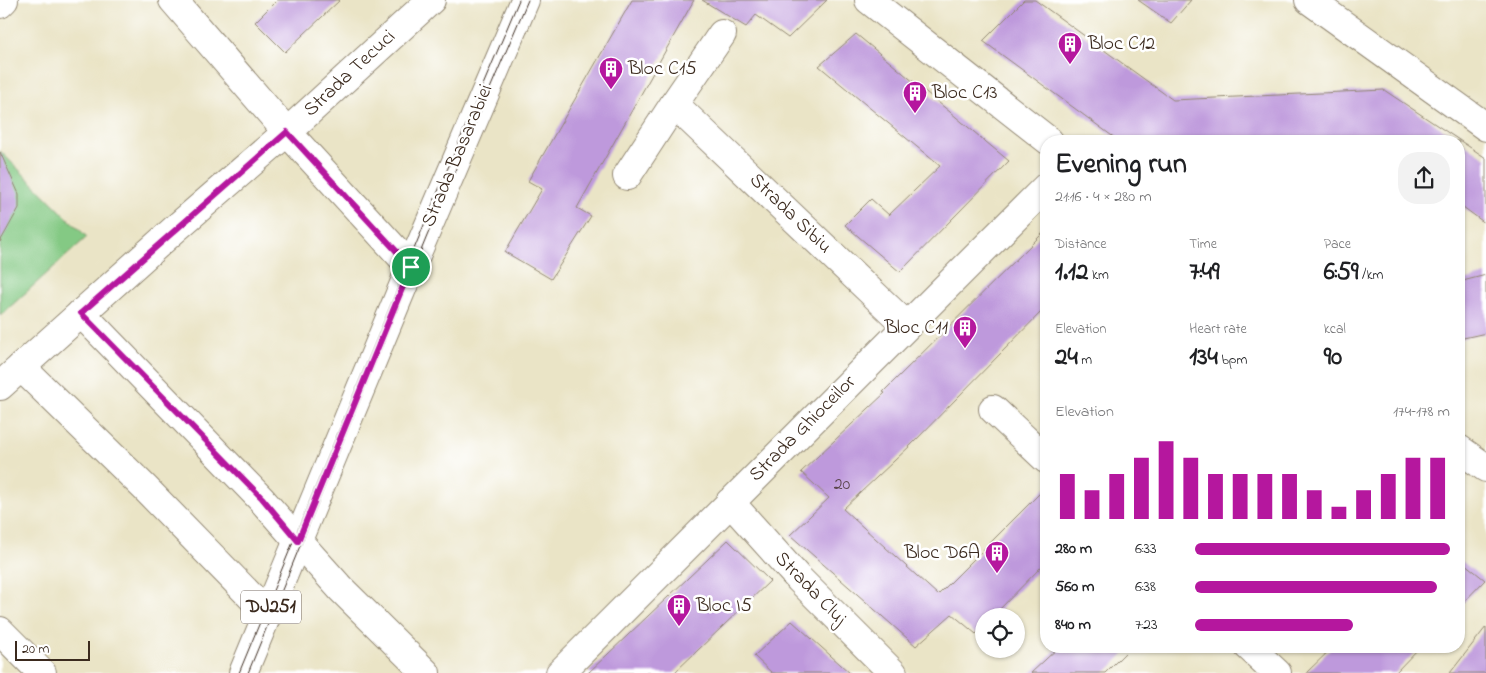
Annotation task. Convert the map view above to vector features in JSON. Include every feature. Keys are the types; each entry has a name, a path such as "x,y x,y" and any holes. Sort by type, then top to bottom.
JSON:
{"street":[{"path":"0,4 4,0"},
{"path":"173,0 287,132 411,267"},
{"name":"Strada Tecuci","path":"0,386 287,132 431,0"},
{"name":"Strada Basarabiei","path":"243,673 411,267 525,0"},
{"path":"869,0 1041,135"},
{"path":"1309,0 1486,127"},
{"path":"627,176 722,34"},
{"name":"Strada Sibiu","path":"674,104 906,325"},
{"name":"Strada Ghioceilor","path":"560,673 1040,192"},
{"path":"81,313 262,498 341,589 426,673"},
{"path":"22,367 268,614"},
{"path":"993,409 1040,453"},
{"path":"1465,453 1486,468"},
{"name":"Strada Cluj","path":"730,502 799,578 893,673"},
{"path":"0,631 42,673"},
{"path":"1256,653 1277,673"}],"green space":[{"path":"0,151 87,237 0,316"}],"building":[{"path":"277,0 340,0 285,52 255,22"},
{"name":"Bloc C15","path":"632,0 694,0 577,208 591,216 551,279 505,252 542,189 528,181"},
{"name":"Bloc C15","path":"702,0 827,0 788,38 756,15 746,27"},
{"path":"1024,0 1035,0 1173,100 1384,90 1452,135 1111,135 983,41"},
{"path":"1138,0 1191,0 1171,23"},
{"name":"Bloc C13","path":"856,34 1009,161 900,272 845,225 871,199 889,215 940,166 819,66"},
{"path":"1465,144 1486,158 1486,224 1465,208"},
{"path":"0,152 19,194 19,208 0,242"},
{"path":"1040,236 1040,313 911,445 843,509 938,595 1040,493 1040,568 1001,608 975,608 975,633 952,614 916,646 790,535 829,498 801,472 885,393 883,392"},
{"path":"1486,275 1486,333 1465,338 1465,280"},
{"name":"Bloc I5","path":"728,540 770,581 674,673 588,673"},
{"path":"1465,564 1485,580 1465,601"},
{"path":"792,621 850,673 772,673 754,656"},
{"path":"1486,627 1486,673 1450,673"},
{"path":"1052,653 1125,653 1105,673 1031,673"},
{"path":"1327,653 1414,653 1395,673 1306,673"}],"tram line":[{"path":"239,673 519,0"},
{"path":"248,673 427,236 528,0"}],"place":[{"name":"Bloc C12","path":"1070,65"},
{"name":"Bloc C15","path":"611,90"},
{"name":"Bloc C13","path":"915,114"},
{"name":"Bloc C11","path":"965,349"},
{"name":"Bloc D6A","path":"997,574"},
{"name":"Bloc I5","path":"679,627"}],"route":[{"path":"287,132 411,267 298,541 262,498 81,313 287,132"}]}
